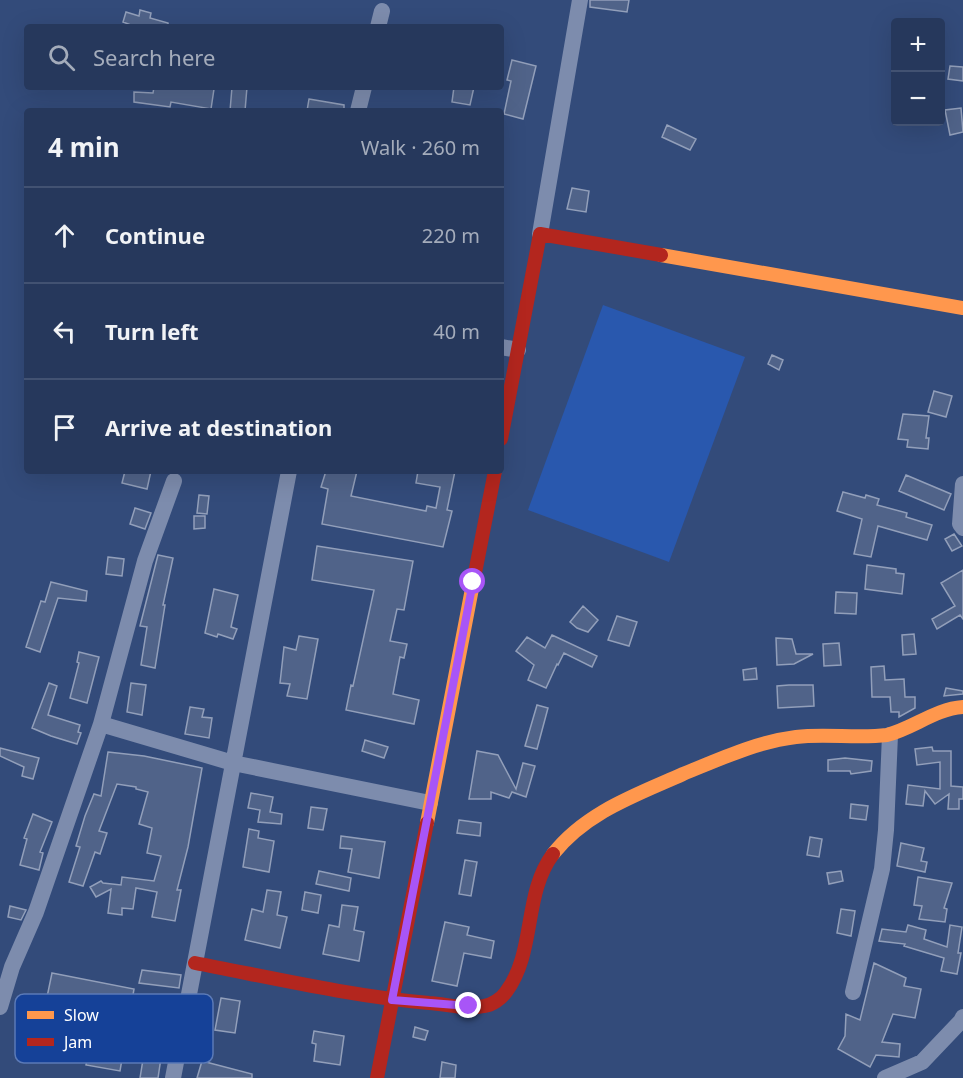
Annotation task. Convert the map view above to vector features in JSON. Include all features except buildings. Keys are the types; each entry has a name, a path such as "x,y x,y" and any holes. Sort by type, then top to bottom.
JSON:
{"street":[{"path":"504,423 540,234 580,0"},
{"path":"359,108 363,90"},
{"path":"540,234 963,308"},
{"path":"504,348 518,350"},
{"path":"189,994 288,474"},
{"path":"377,1078 494,474"},
{"path":"0,1007 12,968 36,912 101,724 145,561 174,481"},
{"path":"963,484 960,524 963,528"},
{"path":"195,963 392,1000 484,1006 494,1003 502,996 519,964 538,879 547,862 560,846 585,822 610,807 710,763 770,741 831,735 890,735 941,711 963,707"},
{"path":"101,724 233,763 430,803"},
{"path":"853,992 882,869 890,735"},
{"path":"885,1078 922,1062 962,1021 963,1017"},
{"path":"173,1078 176,1063"}],"shaded area":[{"path":"603,305 745,357 669,562 528,510"}],"traffic: slow":[{"path":"661,255 963,308"},
{"path":"427,823 475,573"},
{"path":"553,854 566,839 613,806 738,752 781,739 796,737 887,735 943,711 963,707"}],"traffic: jam":[{"path":"504,423 540,234 661,255"},
{"path":"475,573 494,474"},
{"path":"377,1078 427,823"},
{"path":"195,963 370,996 463,1007 487,1005 504,995 515,976 522,959 537,887 553,854"}],"route":[{"path":"469,1006 392,1000 473,582"}]}
